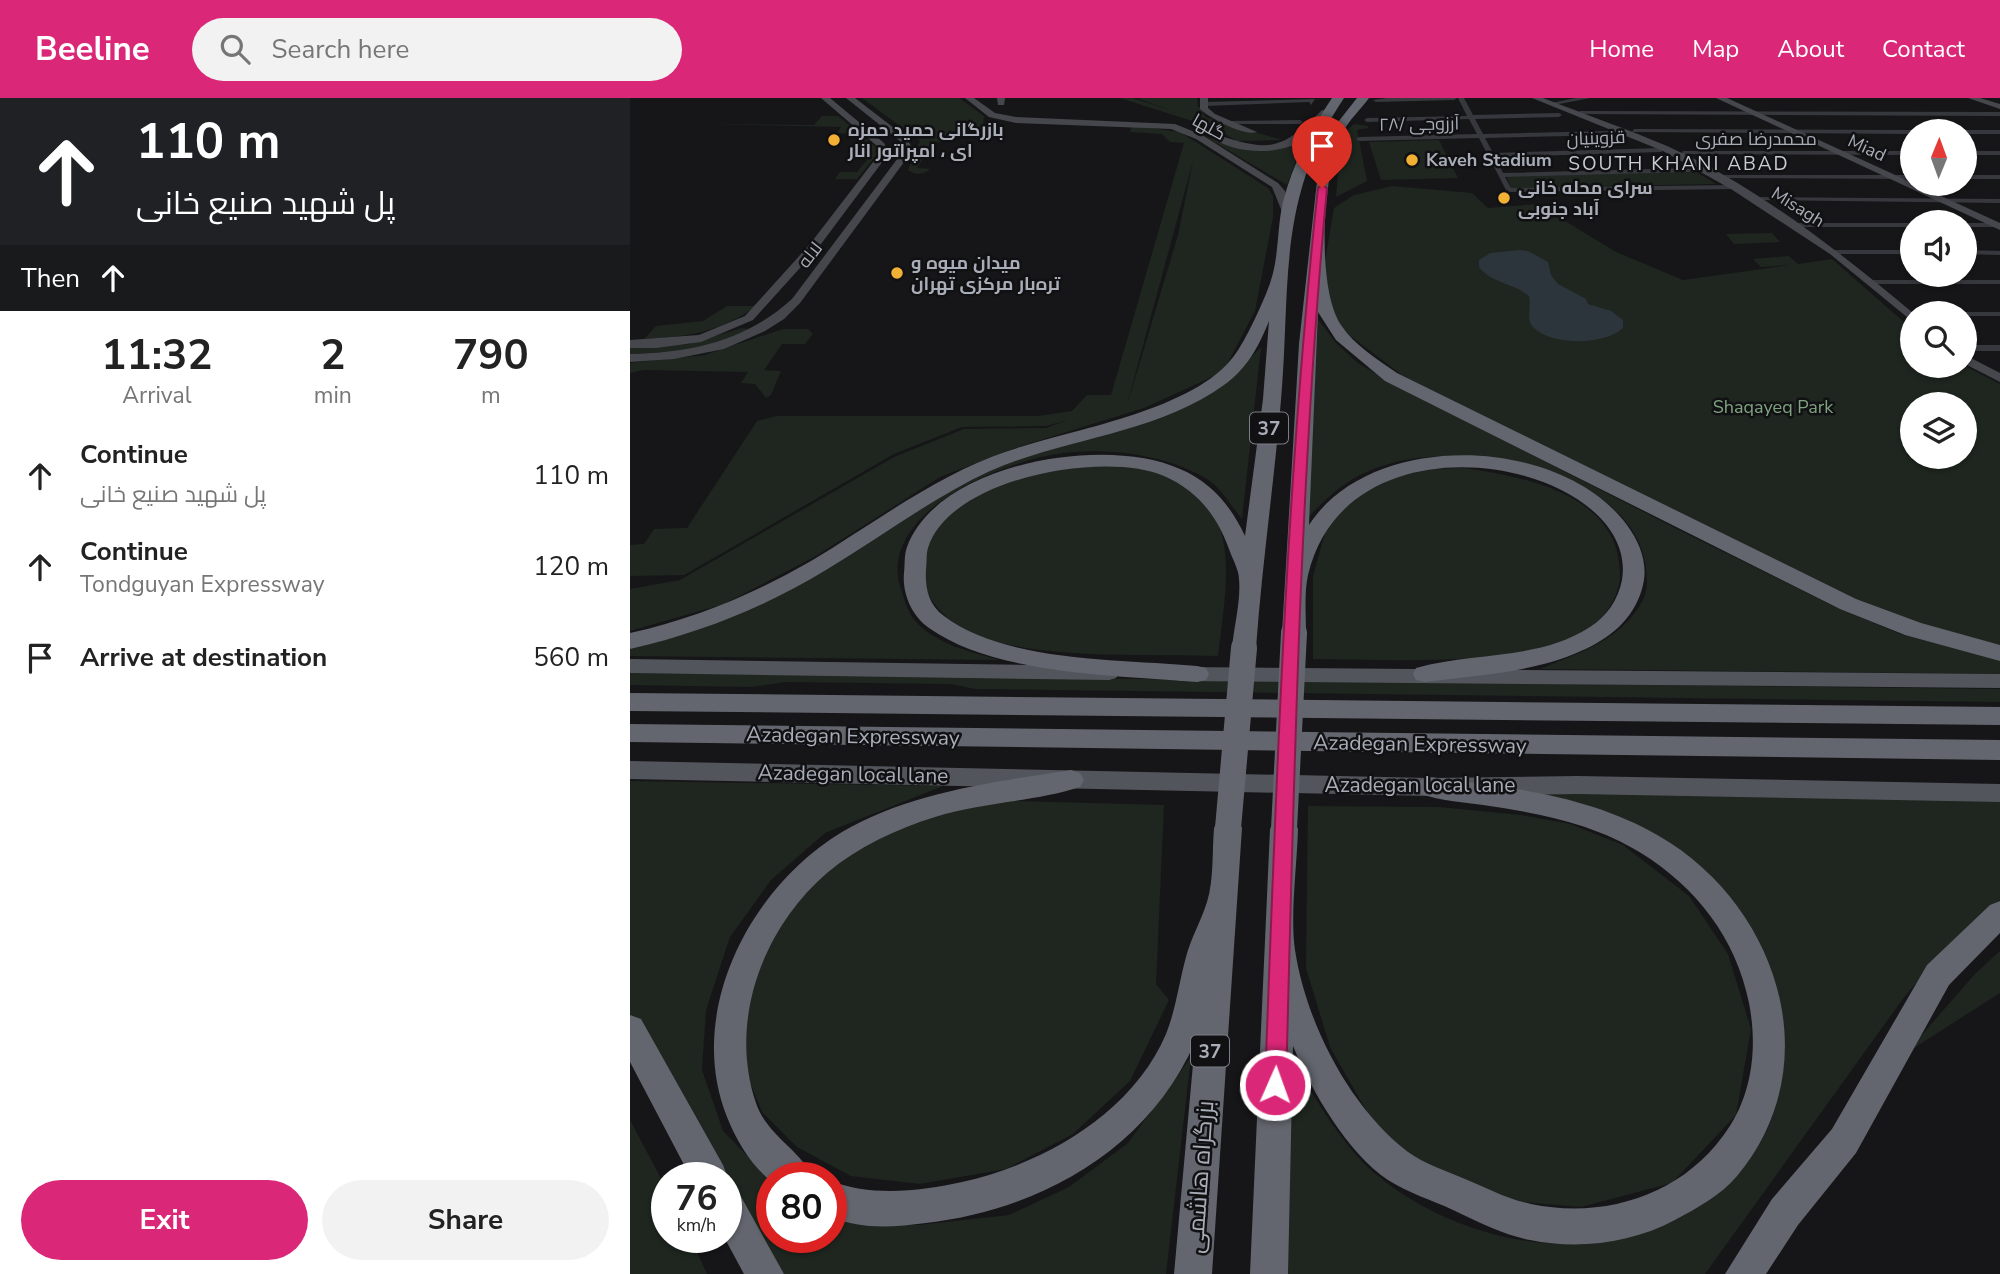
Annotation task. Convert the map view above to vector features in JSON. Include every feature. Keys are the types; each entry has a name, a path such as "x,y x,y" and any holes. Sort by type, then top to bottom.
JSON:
{"highway":[{"name":"37","path":"1249,575 1273,388 1279,281 1287,212 1306,151 1325,112 1338,98"},
{"name":"37","path":"1269,1274 1284,829 1311,283 1316,262 1325,163 1337,131 1370,99"},
{"path":"1316,262 1324,307 1333,325 1356,350 1391,377 1848,604 1913,629 2000,653"},
{"path":"630,641 698,622 766,594 926,497 983,467 1157,410 1206,388 1241,362 1257,334 1268,299 1279,281"},
{"path":"1198,674 1016,655 970,640 941,626 923,610 915,594 914,551 945,511 985,485 1019,471 1048,464 1085,459 1120,460 1143,463 1173,472 1196,485 1223,514 1249,575"},
{"path":"1296,577 1326,513 1344,495 1366,481 1424,464 1470,463 1542,474 1595,504 1625,538 1634,559 1628,602 1614,620 1593,636 1572,647 1532,659 1425,674"},
{"name":"بزرگراه هاشمی","path":"1193,1274 1249,575"},
{"name":"Azadegan Expressway","path":"630,702 2000,716"},
{"name":"Azadegan Expressway","path":"630,733 2000,750"},
{"path":"778,1162 747,1126 736,1103 730,1077 733,1005 747,961 770,916 791,889 818,863 884,822 969,796 1071,780"},
{"path":"1280,949 1298,1020 1317,1069 1352,1120 1398,1167 1476,1202 1530,1222 1590,1228 1632,1219 1671,1204 1702,1184 1728,1161 1757,1115 1771,1039 1763,990 1744,941 1701,883 1678,862 1631,834 1580,814 1533,803 1430,787"},
{"path":"847,1203 867,1208 941,1206 972,1199 1029,1182 1096,1142 1145,1094 1176,1048 1191,1010 1204,946 1222,901"},
{"path":"1744,1274 1785,1212 1844,1140 1938,975 2000,914"},
{"path":"630,1030 701,1162"},
{"path":"742,1234 765,1274"}],"main road":[{"path":"630,666 2000,681"},
{"name":"Azadegan local lane","path":"630,770 1430,787 1578,785 2000,793"}],"street":[{"name":"لاله","path":"630,344 701,338 738,325 749,318 811,250 860,188 881,159 885,148 825,98"},
{"name":"لاله","path":"630,358 710,348 744,337 776,320 796,301 910,147 850,98"},
{"name":"گلها","path":"969,98 992,115 1016,120 1154,123 1182,129 1275,185 1280,191 1287,212"},
{"path":"990,98 1004,108 1022,112 1165,118 1192,125 1224,142 1246,146 1292,142 1325,112"},
{"path":"1370,99 1454,98"},
{"path":"1461,98 1509,190 1734,187"},
{"name":"Misagh","path":"1536,98 1679,153"},
{"name":"Misagh","path":"1544,98 1634,131 1679,153 1796,225 1900,306"},
{"path":"1553,103 1587,98"},
{"name":"Miad","path":"1720,98 1999,226"},
{"path":"1972,98 2000,107"},
{"path":"1204,102 1311,103"},
{"path":"1204,102 1212,116 1253,132"},
{"path":"841,112 861,107"},
{"path":"1580,113 2000,114"},
{"path":"1870,114 1898,139"},
{"path":"1367,120 1559,115"},
{"path":"1230,123 1300,122"},
{"path":"1634,131 1900,132"},
{"path":"1978,132 2000,132"},
{"name":"آرزوجی /۲۸","path":"1359,139 1608,133"},
{"name":"قزوینیان","path":"1490,155 1661,150"},
{"name":"محمدرضا صفری","path":"1679,153 1900,152"},
{"path":"1978,153 2000,153"},
{"path":"1501,175 1689,170"},
{"path":"1720,179 1900,177"},
{"path":"1978,177 2000,177"},
{"path":"860,188 882,188"},
{"path":"1753,200 2000,201"},
{"path":"1796,225 1900,225"},
{"path":"1977,225 1999,226"},
{"path":"811,250 835,251"},
{"path":"1834,252 1900,252"},
{"path":"1977,253 2000,253"},
{"path":"1870,282 2000,282"},
{"path":"1977,314 2000,314"},
{"path":"749,318 776,320"},
{"path":"1977,348 2000,348"},
{"path":"1977,366 2000,378"}],"green space":[{"path":"862,98 959,98 984,116 983,125 973,132 956,134 951,142 934,142 917,168 930,169 916,173 908,170 920,141"},
{"path":"1120,98 1133,98 1170,110 1137,98 1197,98 1198,107 1201,107 1205,117 1282,140 1237,141 1214,128"},
{"path":"822,116 838,116 876,147 878,153 857,179 835,179 840,172 857,172 873,153 857,153 864,144 862,139 853,134 837,133 841,127 702,124 814,125"},
{"path":"1354,124 1368,126 1357,130 1367,181 1336,197 1341,136"},
{"path":"1132,126 1180,132 1268,188 1273,196 1273,217 1255,311 1223,372 1144,408 1015,448 940,477 816,556 724,604 630,631 630,589 680,580 894,457 964,429 1046,428 1068,420 1046,426 962,427 894,454 684,575 630,576 630,545 644,544 654,529 687,528 757,421 776,416 1038,416 1072,411 1087,395 1111,395 1184,143 1170,142 1162,134 1130,132","holes":["1193,161 1178,235 1128,402"]},
{"path":"1307,130 1287,185 1199,133 1241,147 1273,150 1299,141"},
{"name":"Kaveh Stadium","path":"1439,140 1458,178 1381,180 1369,142"},
{"path":"1695,171 1716,184 1511,188 1507,177"},
{"name":"Shaqayeq Park","path":"1392,186 1472,193 1488,208 1537,204 1616,252 1683,280 1790,265 1761,267 1753,259 1789,256 1798,264 1832,259 1900,319 1900,378 1977,378 1977,372 2000,384 2000,645 1950,634 1868,606 1402,375 1336,325 1323,273 1334,208 1354,195"},
{"path":"1772,233 1780,242 1734,244 1726,234"},
{"path":"727,306 756,306 730,322 703,332 644,339 656,326 703,321"},
{"path":"1317,318 1336,343 1358,363 1388,381 1831,605 1900,634 2000,659 2000,674 1540,669 1598,644 1634,614 1645,596 1647,579 1644,558 1631,529 1609,505 1579,486 1545,472 1507,462 1470,457 1435,456 1404,460 1374,469 1339,488 1307,519"},
{"path":"742,328 748,329 724,342 708,346 630,354 630,347 689,344"},
{"path":"783,329 808,329 813,334 805,344 782,344 764,370 781,371 771,395 766,398 755,384 741,383 748,372 644,370 630,373 630,363 705,355"},
{"path":"1261,347 1242,519 1212,483 1192,471 1125,453 1074,452 1049,455 987,475 930,510 910,533 899,558 900,586 914,620 946,643 999,660 630,656 630,649 709,626 790,588 945,490 988,469 1229,381"},
{"path":"1065,465 1140,468 1174,479 1199,495 1214,515 1223,539 1225,594 1218,656 1072,653 1015,646 976,635 962,628 938,609 924,584 922,569 926,543 940,524 970,498 998,483"},
{"path":"1464,468 1540,484 1586,507 1604,525 1616,546 1620,580 1612,603 1602,617 1591,627 1563,641 1494,656 1417,660 1313,659 1313,576 1329,519 1383,479 1426,469"},
{"path":"630,673 2000,689 2000,702 975,689 951,684 786,682 751,687 630,685"},
{"path":"630,781 943,786 825,833 771,880 730,937 706,1010 702,1070 723,1131 756,1165 756,1233 742,1209 742,1162 715,1162 630,1016"},
{"path":"1505,791 2000,799 2000,900 1928,969 1902,1000 1705,1274 1283,1274 1289,1058 1341,1136 1378,1176 1417,1203 1460,1223 1505,1237 1552,1244 1599,1242 1645,1232 1687,1213 1726,1185 1763,1138 1782,1082 1784,1042 1781,1009 1772,978 1759,949 1716,887 1688,863"},
{"path":"1013,801 1164,805 1156,984 1169,1000 1130,1081 1073,1134 1006,1169 920,1184 851,1176 847,1174 847,1162 825,1162 797,1147 762,1112 745,1070 745,995 762,948 806,890 831,863 901,825 963,809"},
{"path":"1308,806 1439,807 1521,815 1570,824 1623,845 1689,896 1728,954 1751,1029 1736,1115 1672,1183 1581,1207 1520,1202 1423,1164 1379,1133 1330,1047 1306,968"},
{"path":"2000,951 2000,993 1906,1053 1975,974"},
{"path":"1191,1057 1166,1274 780,1274 768,1253 847,1253 847,1222 918,1225 1009,1215 1069,1187 1128,1143"},
{"path":"630,1120 652,1162 651,1253 697,1253 707,1274 630,1274"}],"shaded area":[{"path":"1528,251 1548,262 1551,275 1558,284 1586,299 1588,304 1611,311 1623,320 1623,328 1604,338 1579,341 1553,338 1534,328 1529,317 1529,296 1490,276 1479,267 1479,260 1490,253"}],"place":[{"name":"بازرگانی حمید حمزه ای ، امپراتور انار","path":"834,140"},
{"name":"Kaveh Stadium","path":"1412,160"},
{"name":"سرای محله خانی آباد جنوبی","path":"1504,198"},
{"name":"میدان میوه و تره‌بار مرکزی تهران","path":"897,273"}],"district":[{"name":"SOUTH KHANI ABAD","path":"1679,163"}],"route":[{"path":"1275,1085 1307,344 1322,188"}]}
